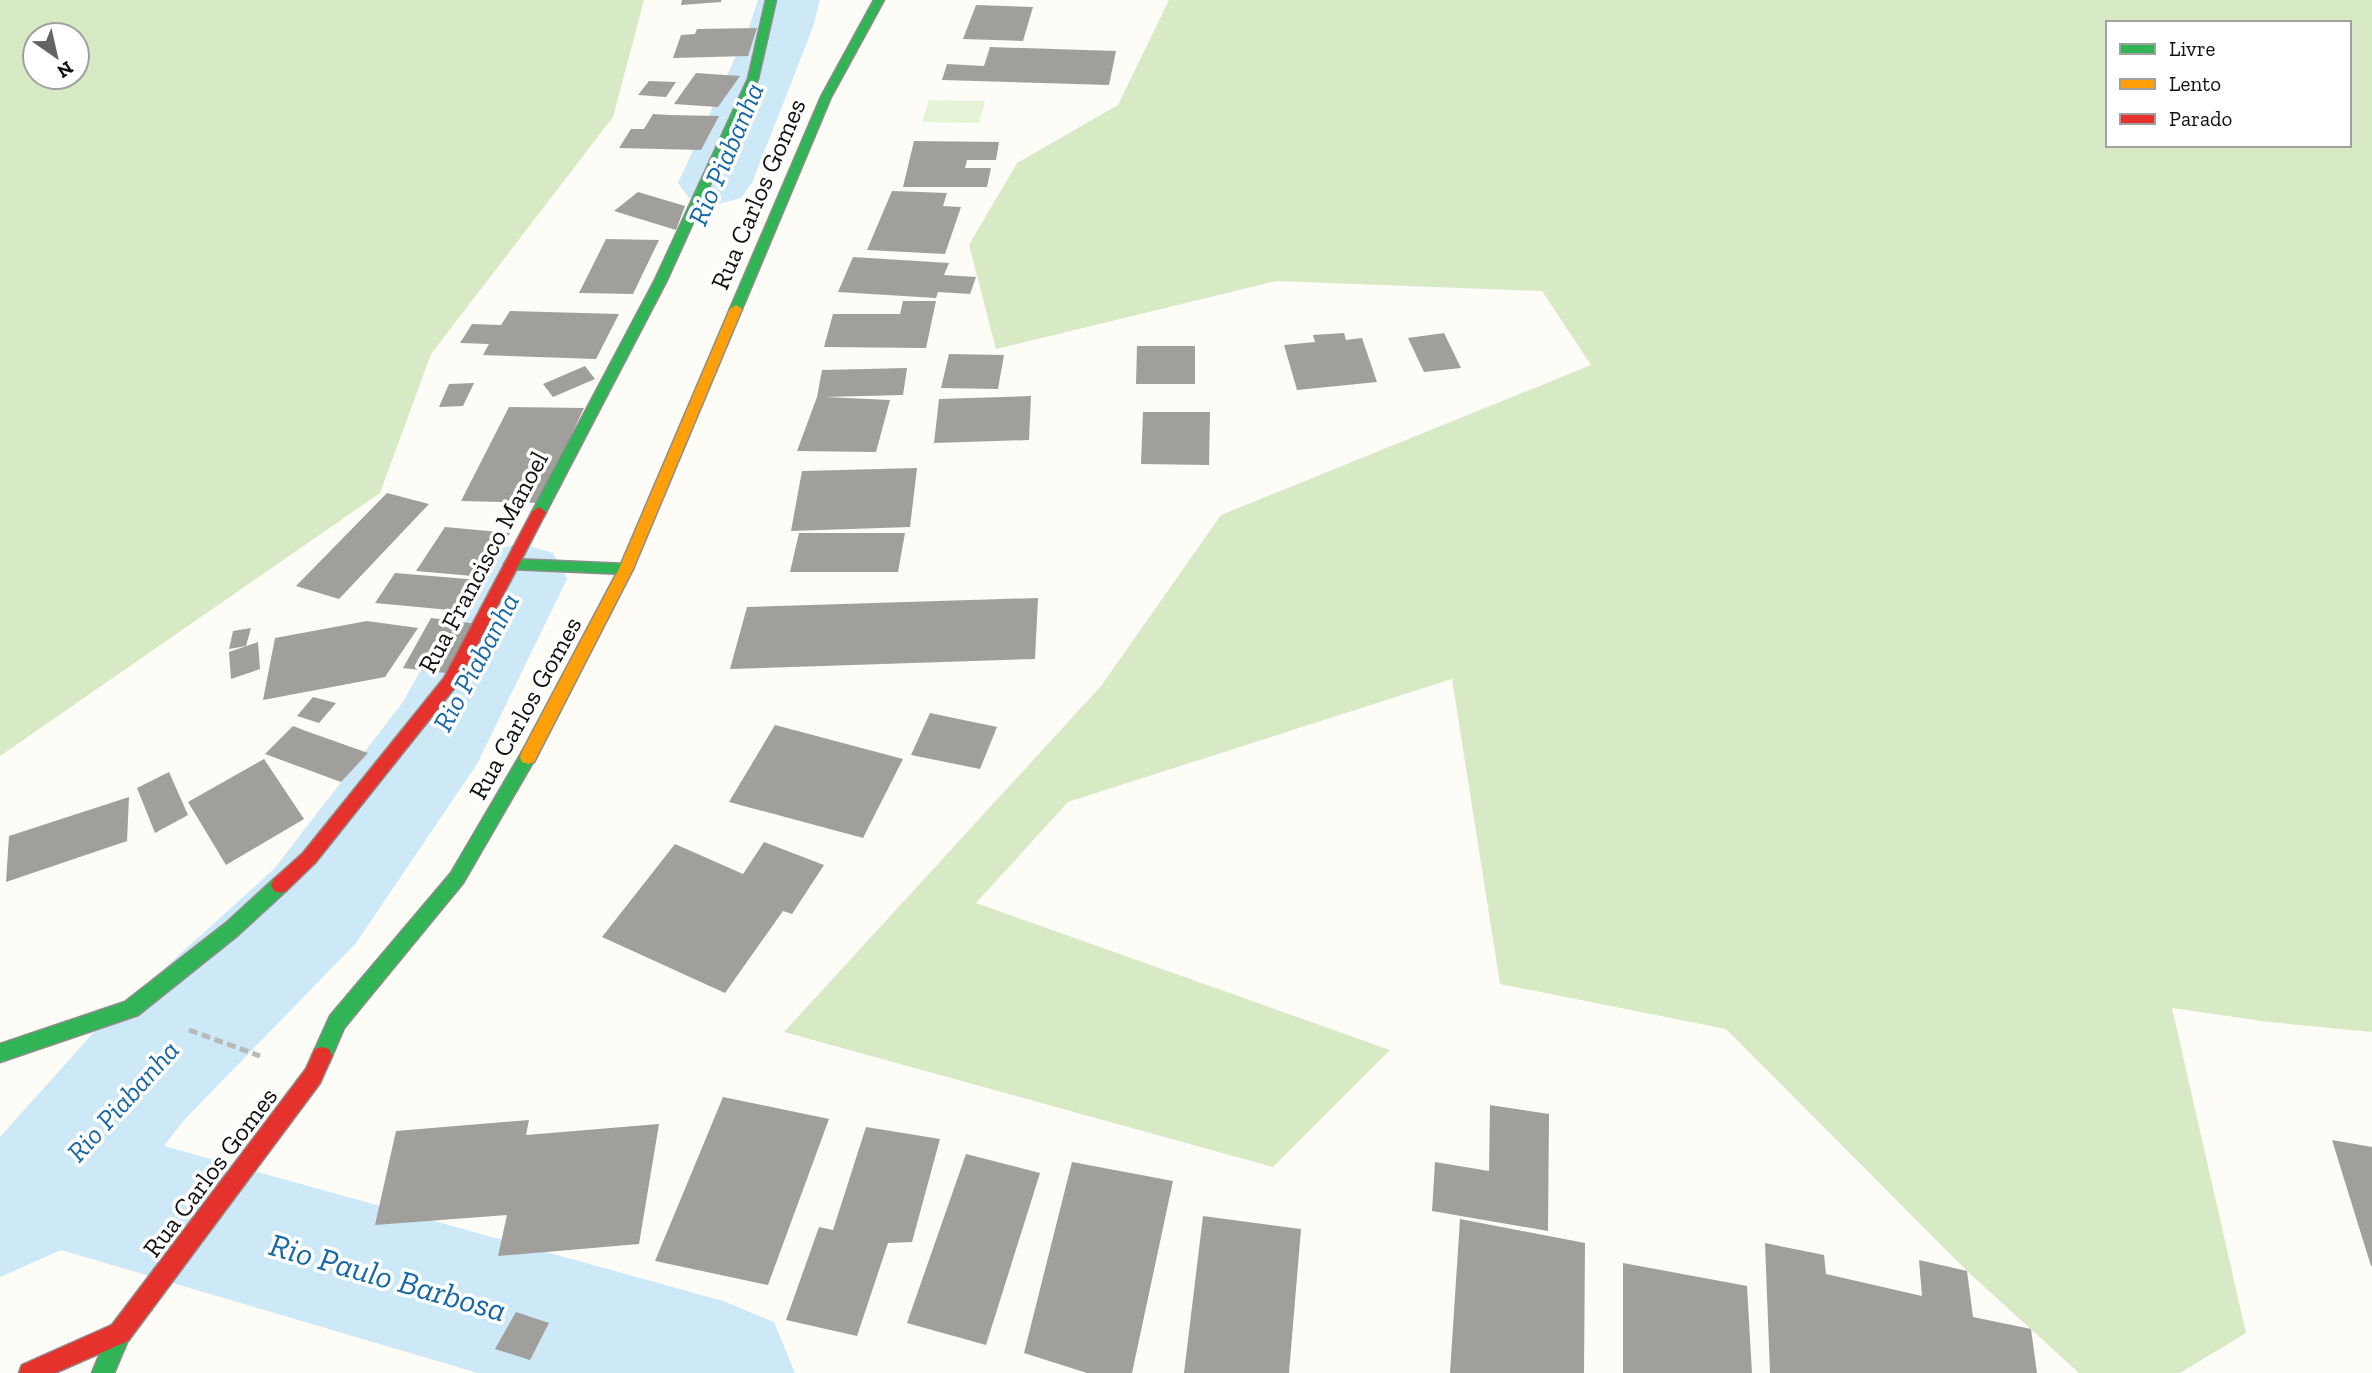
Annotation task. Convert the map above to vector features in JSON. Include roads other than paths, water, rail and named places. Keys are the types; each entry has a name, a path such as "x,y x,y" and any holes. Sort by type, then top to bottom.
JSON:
{"main road":[{"name":"Rua Francisco Manoel","path":"0,1053 131,1009 232,929 309,858 450,682 661,280 753,79 771,0"},
{"name":"Rua Carlos Gomes","path":"103,1373 120,1333 313,1076 337,1022 457,878 543,733 626,569 826,97 879,0"},
{"path":"512,564 626,569"},
{"path":"30,1373 120,1333"}],"waterway":[{"name":"Rio Piabanha","path":"715,183 781,27 789,0"},
{"name":"Rio Piabanha","path":"52,1181 139,1076 315,906 440,733 519,579"},
{"name":"Rio Piabanha","path":"0,1210 52,1181"},
{"name":"Rio Paulo Barbosa","path":"52,1181 723,1373"}]}
